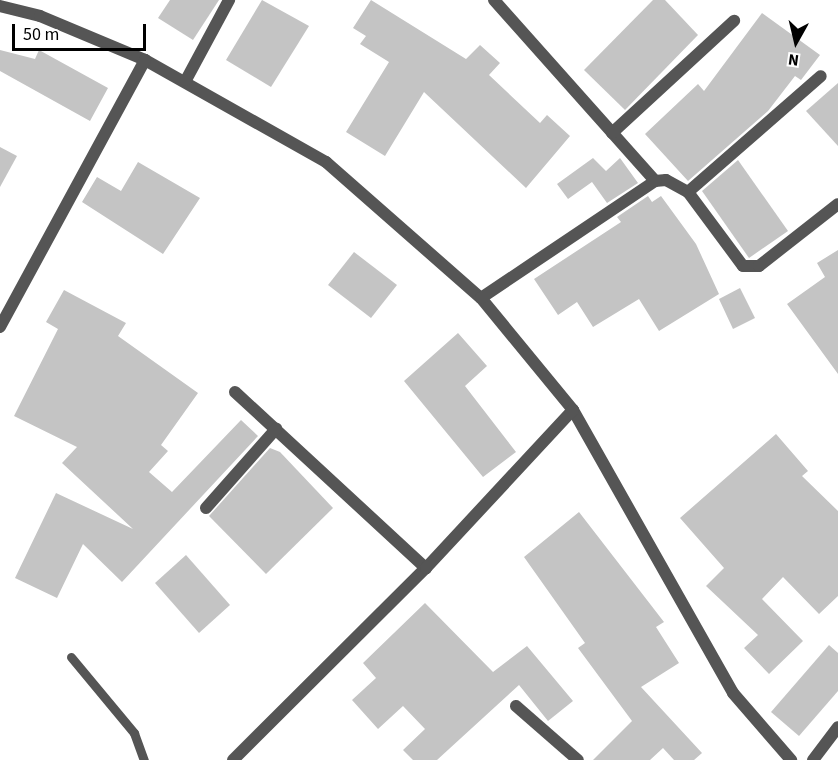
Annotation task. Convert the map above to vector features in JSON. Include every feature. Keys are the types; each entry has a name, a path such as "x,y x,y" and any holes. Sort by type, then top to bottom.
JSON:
{"street":[{"path":"186,80 229,0"},
{"path":"494,0 655,181"},
{"path":"0,6 40,16 145,60 186,80 326,162 481,298 573,410 733,693 791,760"},
{"path":"612,133 734,21"},
{"path":"0,327 145,60"},
{"path":"688,192 821,76"},
{"path":"481,298 655,181 666,180 688,192 736,260 751,269 838,204"},
{"path":"235,392 426,568"},
{"path":"233,760 426,568 573,410"},
{"path":"206,508 276,429"},
{"path":"516,706 578,760"},
{"path":"813,760 838,726"}],"lane":[{"path":"71,657 134,733 144,760"}],"building":[{"path":"170,0 219,0 193,40 158,18"},
{"path":"262,0 309,26 271,87 226,60"},
{"path":"371,0 466,59 480,45 500,63 489,75 540,123 547,115 570,136 526,188 424,92 385,156 346,132 389,62 360,44 366,36 353,28"},
{"path":"653,0 665,0 698,35 625,110 584,70"},
{"path":"762,13 820,55 801,80 795,76 768,111 688,181 645,134 698,84 704,91"},
{"path":"0,50 35,59 39,50 108,88 90,121 0,71"},
{"path":"838,83 838,146 806,111"},
{"path":"0,147 17,156 0,187"},
{"path":"593,158 606,171 620,158 638,183 607,203 592,182 568,199 557,184"},
{"path":"738,160 788,231 749,258 702,191"},
{"path":"138,162 200,198 163,254 82,202 97,177 121,191"},
{"path":"648,196 652,202 661,196 696,244 719,294 659,331 639,299 593,327 577,302 558,315 534,279 621,222 617,217"},
{"path":"838,250 838,374 787,304 825,277 817,263"},
{"path":"354,252 397,285 371,318 328,285"},
{"path":"740,288 755,318 733,329 719,299"},
{"path":"64,290 126,323 118,336 198,393 161,445 168,451 149,472 172,492 241,420 258,436 122,582 83,544 57,598 15,578 56,493 133,529 62,463 77,447 14,416 58,329 46,322"},
{"path":"458,333 487,366 465,386 516,452 483,477 404,381"},
{"path":"776,434 808,471 802,476 838,511 838,596 819,614 783,577 762,599 803,641 769,674 744,648 758,635 706,586 724,568 680,518"},
{"path":"270,448 280,452 333,508 266,574 209,516"},
{"path":"579,512 664,622 656,627 679,663 641,687 702,753 694,760 674,760 663,748 650,760 593,760 632,721 578,648 585,643 524,557"},
{"path":"186,555 230,605 199,633 155,583"},
{"path":"425,603 493,672 527,646 573,701 548,721 519,685 437,760 413,760 403,750 425,729 403,706 378,729 352,700 376,678 363,663"},
{"path":"829,645 838,653 838,691 799,736 771,712"}]}
